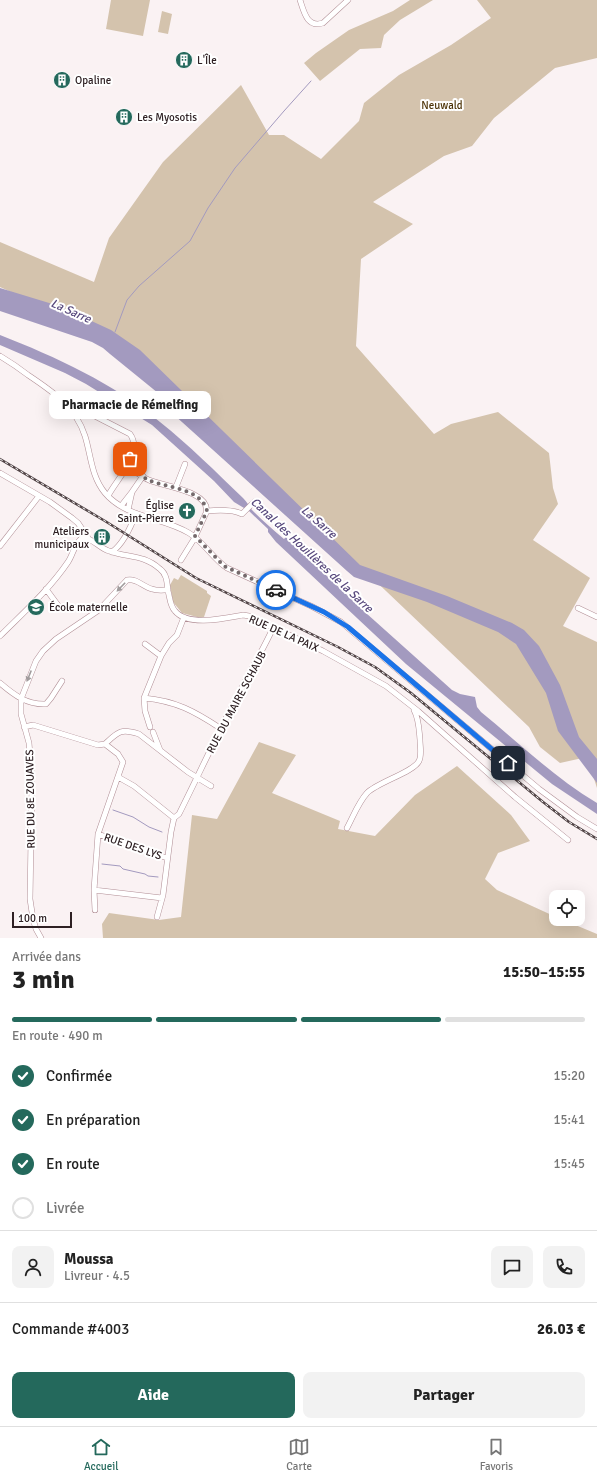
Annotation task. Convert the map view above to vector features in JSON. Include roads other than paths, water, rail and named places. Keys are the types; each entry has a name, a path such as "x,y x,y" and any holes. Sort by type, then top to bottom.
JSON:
{"street":[{"path":"300,0 307,19 311,24 318,25 323,23 348,0"},
{"path":"0,356 52,391 64,401 75,415 85,436 94,474 100,487 108,496 128,510 183,530 195,536 224,566 324,612 348,627 544,793 577,817 597,829"},
{"path":"75,415 82,412 87,412 130,434 134,440 135,445 128,467 108,496"},
{"path":"176,487 185,464"},
{"path":"128,467 149,480 176,487 197,497 203,502 207,511 181,560"},
{"path":"0,473 72,518 80,527 85,538 112,552 142,558 161,569 165,575 171,604 177,614 184,617 177,635 169,643 161,656 144,698 145,711 150,726"},
{"path":"121,506 143,476"},
{"path":"128,510 132,492"},
{"path":"0,546 39,496"},
{"path":"207,511 224,510 243,513 253,503"},
{"path":"112,552 120,544 136,513"},
{"path":"0,636 46,589 69,562 78,542 85,538"},
{"path":"120,544 120,553"},
{"name":"RUE DU 8E ZOUAVES","path":"41,938 33,919 30,899 32,779 29,743 21,714 21,698 36,662 44,651 56,639 99,610 128,580 132,579 151,589 168,590"},
{"path":"46,589 60,608"},
{"path":"578,608 597,616"},
{"name":"RUE DE LA PAIX","path":"184,617 202,620 246,615 323,651 375,678 398,694 515,798 568,840"},
{"name":"RUE DU MAIRE SCHAUB","path":"174,818 179,814 198,777 220,728 264,648 273,628"},
{"path":"145,644 161,656"},
{"path":"0,683 21,698 39,704 46,704 62,681"},
{"path":"144,698 162,700 184,706 220,728"},
{"path":"347,828 367,793 410,769 419,762 421,754 420,738 414,709"},
{"path":"24,726 33,725 98,745 105,744 119,732 129,731 139,734 188,772 211,786"},
{"path":"153,732 161,750"},
{"path":"95,910 94,890 98,834 123,762 118,754 105,744"},
{"path":"118,777 134,786 174,818 170,832 163,895 157,917"},
{"name":"RUE DES LYS","path":"98,834 167,858"},
{"path":"94,890 162,898"}],"waterway":[{"path":"115,332 127,300 139,286 190,241 208,208 235,168 311,81"},
{"path":"113,810 133,817 149,827 162,832"},
{"path":"102,864 120,866 123,869 148,876 158,877"}],"railway":[{"path":"0,459 105,521 196,578 338,647 375,667 411,693 543,802 569,822 597,839"}],"place":[{"name":"L'Île","path":"184,60"},
{"name":"Opaline","path":"62,80"},
{"name":"Les Myosotis","path":"124,117"},
{"name":"Pharmacie de Rémelfing","path":"130,459"},
{"name":"Église Saint-Pierre","path":"187,511"},
{"name":"Ateliers municipaux","path":"102,537"},
{"name":"École maternelle","path":"36,607"}],"park label":[{"name":"Neuwald","path":"442,105"}],"water label":[{"name":"La Sarre","path":"71,311"},
{"name":"La Sarre","path":"319,522"},
{"name":"Canal des Houillères de la Sarre","path":"312,555"}]}
